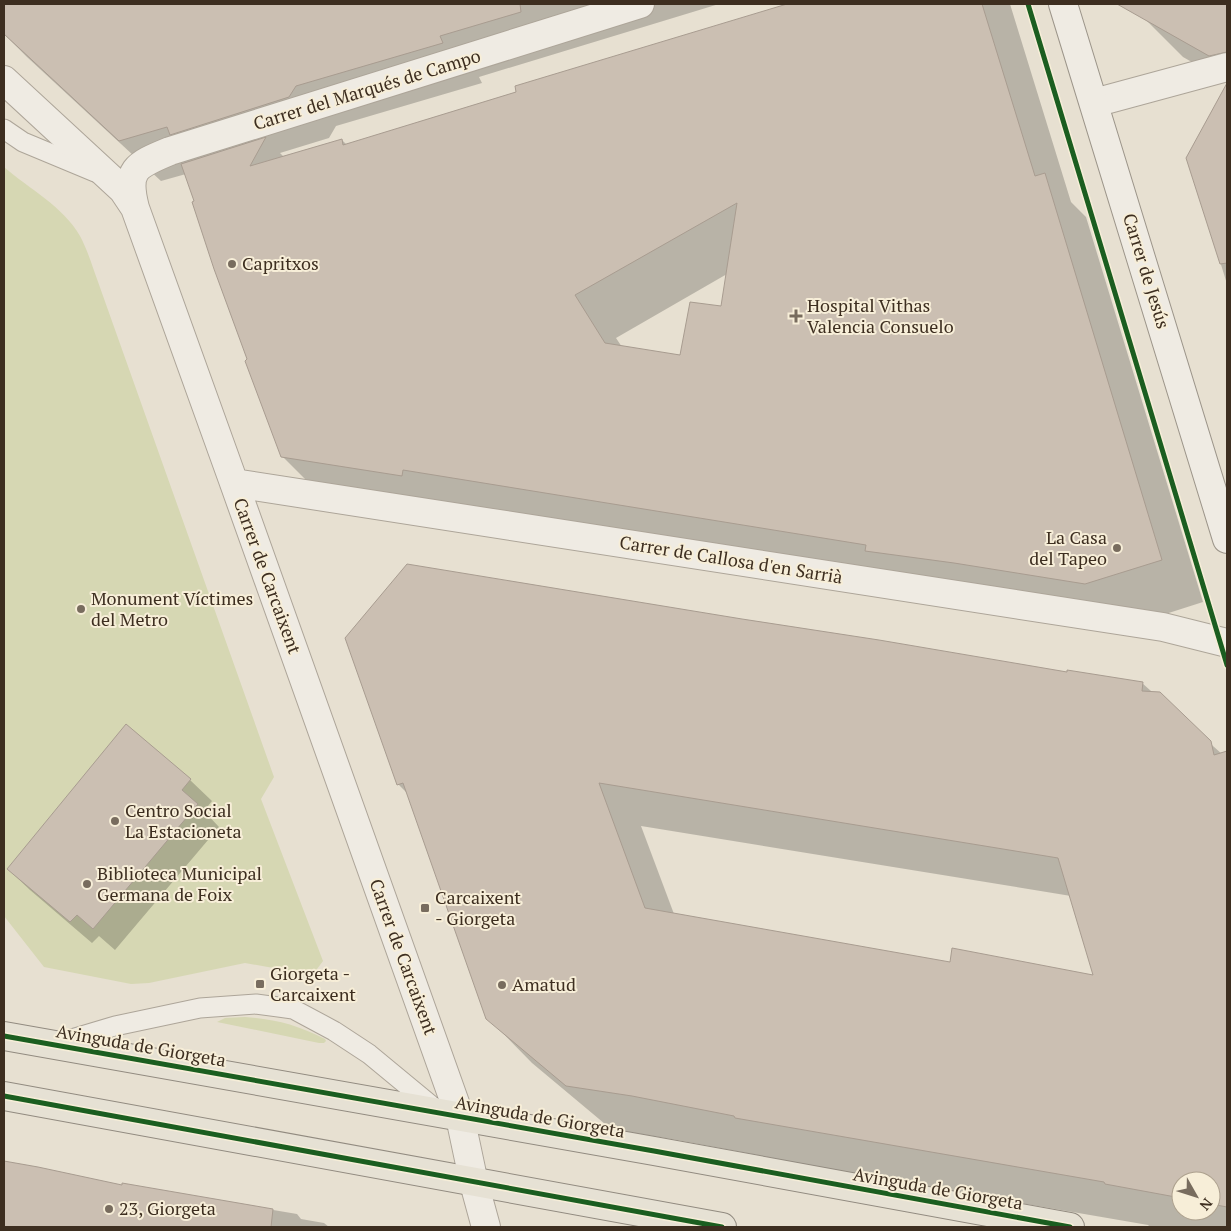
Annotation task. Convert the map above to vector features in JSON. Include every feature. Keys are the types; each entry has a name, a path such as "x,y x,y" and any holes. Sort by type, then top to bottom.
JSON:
{"main road":[{"name":"Avinguda de Giorgeta","path":"4,1036 1070,1227"},
{"path":"7,1095 722,1227"}],"street":[{"name":"Carrer del Marqués de Campo","path":"134,208 131,180 138,167 148,160 170,151 640,4"},
{"name":"Carrer de Jesús","path":"1063,4 1227,539"},
{"path":"1094,103 1227,67"},
{"name":"Carrer de Carcaixent","path":"4,80 118,185 134,208 234,483 474,1182 486,1227"},
{"name":"Carrer de Callosa d'en Sarrià","path":"234,483 1162,627 1227,643"}],"lane":[{"path":"4,128 23,142 78,164 118,185"},
{"path":"53,1044 115,1026 200,1008 256,1004 293,1009 334,1031 369,1054 450,1115"}],"green space":[{"path":"4,167 45,198 73,225 87,252 274,777 261,799 323,961 314,973 307,974 245,963 149,983 131,984 44,967 4,916"},
{"path":"225,1018 267,1019 296,1026 326,1041 319,1043 217,1022"}],"building":[{"path":"4,4 520,4 521,12 440,36 443,43 296,86 289,97 170,135 167,127 119,141 4,34"},
{"path":"787,4 982,4 1035,176 1045,173 1162,560 1085,584 865,551 866,545 403,470 402,476 281,457 245,361 247,359 214,269 181,164 266,137 250,166 342,139 343,145 516,92 515,86","holes":["737,203 721,306 690,302 680,355 605,343 575,295"]},
{"path":"1117,4 1227,4 1227,52 1209,56"},
{"path":"1227,83 1227,263 1220,264 1186,158"},
{"path":"407,564 1067,672 1067,670 1143,682 1142,691 1160,692 1211,741 1214,755 1227,751 1227,1207 1221,1206 1221,1171 1171,1171 1171,1196 1105,1184 1104,1182 735,1118 734,1116 632,1096 566,1086 486,1019 403,783 397,785 345,638","holes":["599,783 1058,858 1093,975 952,948 950,962 645,908"]},
{"name":"Centro Social La Estacioneta","path":"126,724 191,779 182,790 198,804 93,929 77,915 70,922 7,869"},
{"path":"4,1161 122,1185 122,1183 273,1209 271,1227 4,1227"}],"cycle path":[{"path":"1028,4 1227,665"},
{"path":"4,1036 1070,1227"},
{"path":"4,1096 722,1227"}],"place":[{"name":"Capritxos","path":"232,264"},
{"name":"Hospital Vithas Valencia Consuelo","path":"796,316"},
{"name":"La Casa del Tapeo","path":"1117,548"},
{"name":"Monument Víctimes del Metro","path":"81,609"},
{"name":"Centro Social La Estacioneta","path":"115,821"},
{"name":"Biblioteca Municipal Germana de Foix","path":"87,884"},
{"name":"Carcaixent - Giorgeta","path":"425,908"},
{"name":"Giorgeta - Carcaixent","path":"260,984"},
{"name":"Amatud","path":"502,985"},
{"name":"23, Giorgeta","path":"109,1209"}]}
